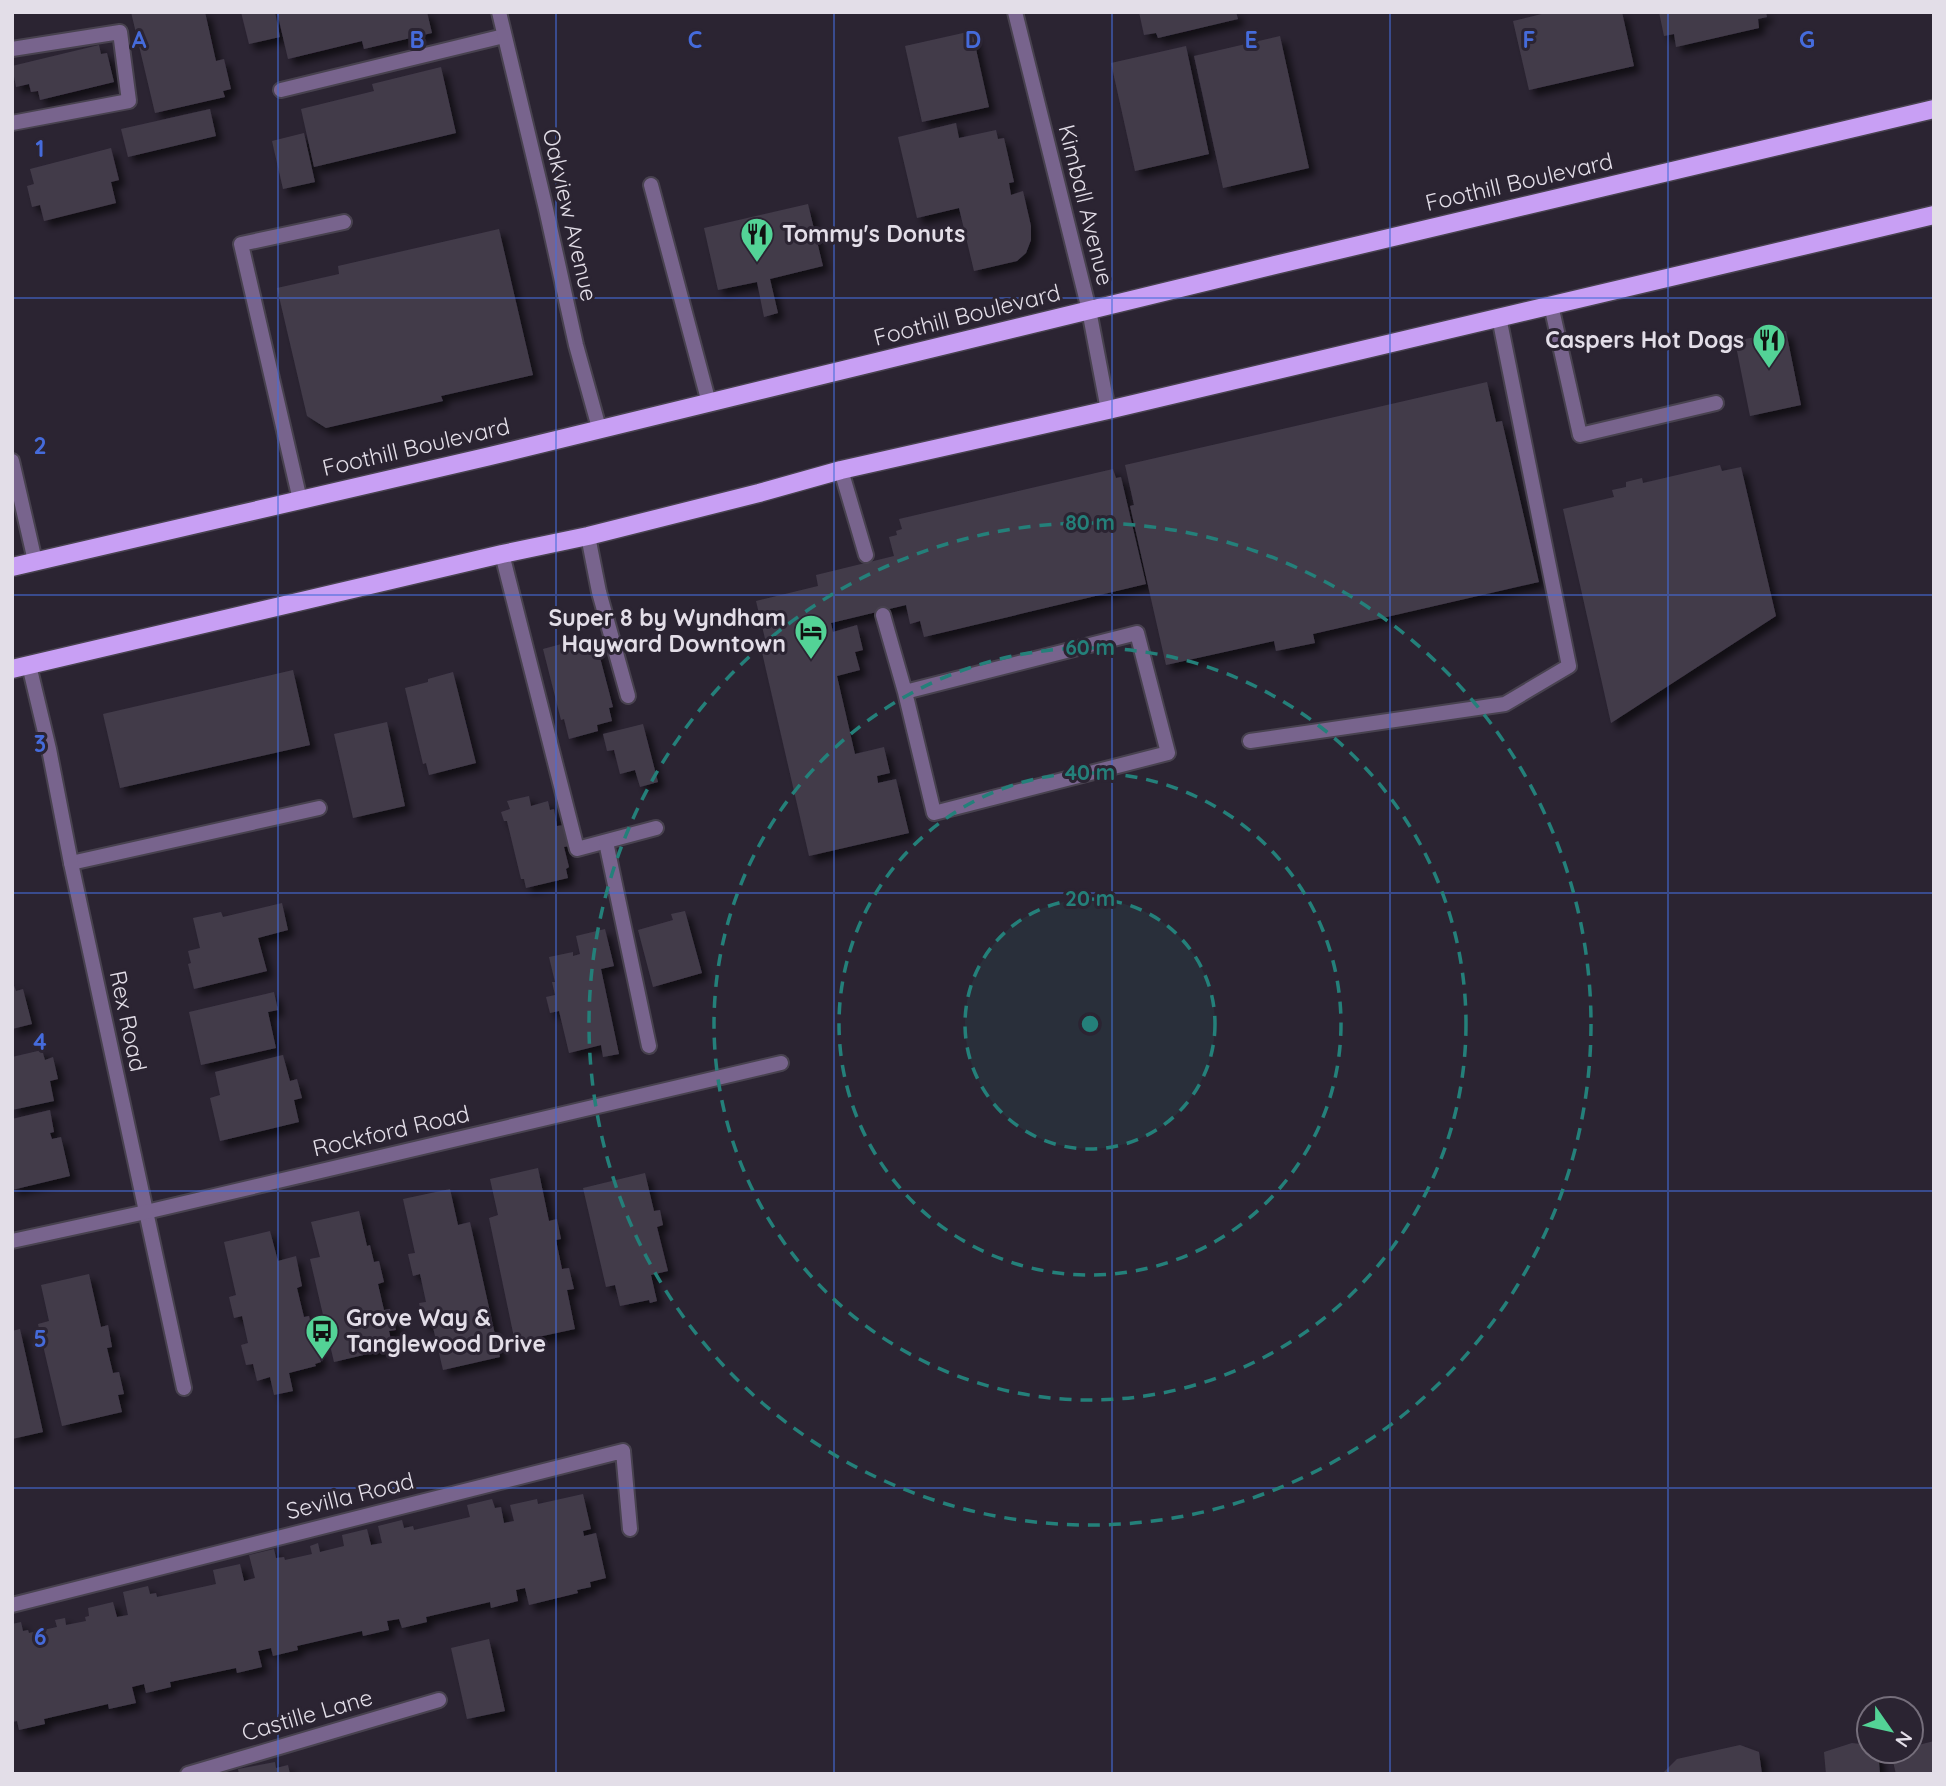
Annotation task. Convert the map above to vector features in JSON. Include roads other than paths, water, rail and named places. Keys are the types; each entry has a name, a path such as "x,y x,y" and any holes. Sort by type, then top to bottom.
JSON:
{"main road":[{"name":"Foothill Boulevard","path":"12,567 486,457 1934,109"},
{"path":"21,667 588,536 841,470 1108,410 1934,215"}],"street":[{"name":"Oakview Avenue","path":"499,12 576,345 599,428"},
{"name":"Kimball Avenue","path":"1015,12 1089,310 1108,410"},
{"path":"12,49 120,32 129,101 12,123"},
{"path":"281,90 504,36"},
{"path":"651,185 709,403"},
{"path":"300,500 241,244 344,222"},
{"path":"1551,306 1580,435 1716,403"},
{"path":"1250,741 1505,704 1569,666 1499,317"},
{"path":"12,461 35,561"},
{"path":"841,470 866,555"},
{"path":"588,536 599,592 628,696"},
{"path":"502,554 577,849 656,828"},
{"path":"883,615 934,813 1168,753 1137,633 905,692"},
{"name":"Rex Road","path":"21,667 49,749 184,1388"},
{"path":"71,863 319,808"},
{"path":"606,842 649,1046"},
{"name":"Rockford Road","path":"12,1241 780,1063"},
{"name":"Sevilla Road","path":"12,1605 623,1451 630,1529"},
{"name":"Castille Lane","path":"188,1774 439,1700"}],"place":[{"name":"Tommy's Donuts","path":"757,264"},
{"name":"Caspers Hot Dogs","path":"1769,370"},
{"name":"Super 8 by Wyndham Hayward Downtown","path":"811,661"},
{"name":"Grove Way & Tanglewood Drive","path":"322,1361"}]}
